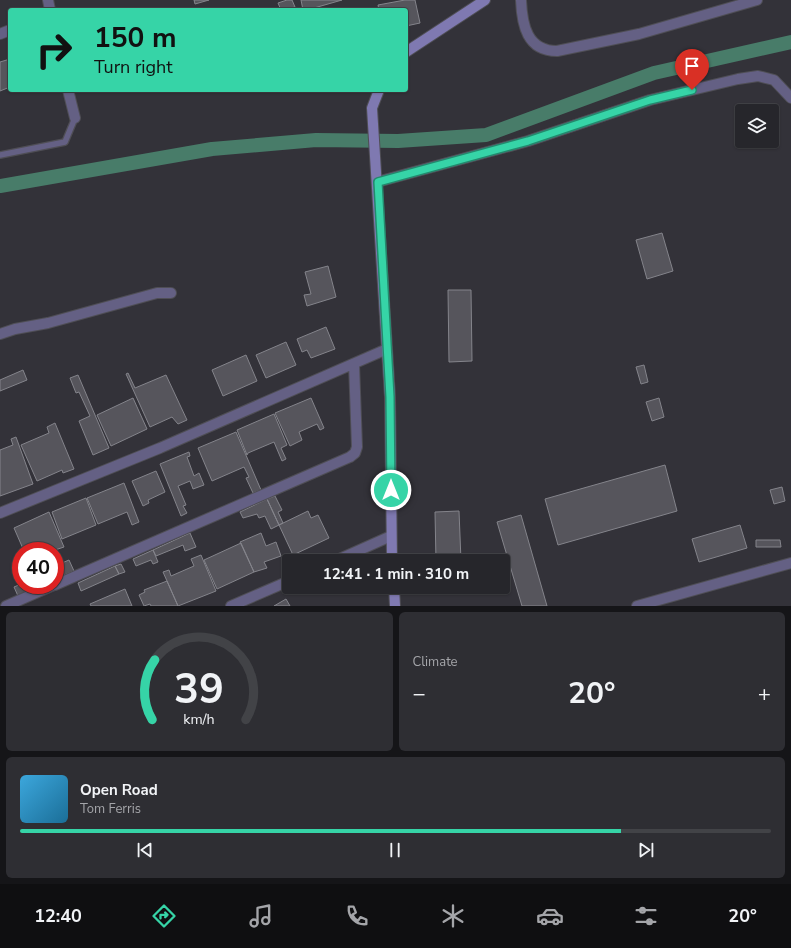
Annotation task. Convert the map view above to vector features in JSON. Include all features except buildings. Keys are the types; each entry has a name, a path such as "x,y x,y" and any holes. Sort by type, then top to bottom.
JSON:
{"street":[{"path":"408,51 485,0"},
{"path":"521,0 525,28 532,43 546,51 557,51 639,34 757,0"},
{"path":"378,182 528,141 650,100 738,79 758,76 774,80 791,98"},
{"path":"68,92 75,118"},
{"path":"377,92 372,108 378,182 390,397 392,554"},
{"path":"0,334 15,329 48,323 157,293 171,294"},
{"path":"0,513 160,448 387,349"},
{"path":"64,581 350,457 355,453 357,447 354,364"},
{"path":"351,554 391,536"},
{"path":"637,606 791,563"},
{"path":"231,606 282,584"},
{"path":"6,606 34,594"},
{"path":"394,594 395,606"}],"lane":[{"path":"0,156 65,142 75,118"}],"waterway":[{"path":"0,186 212,149 316,140 398,141 486,135 654,73 791,42"}],"route":[{"path":"391,490 390,397 378,182 528,141 588,119 650,100 692,90"}]}
